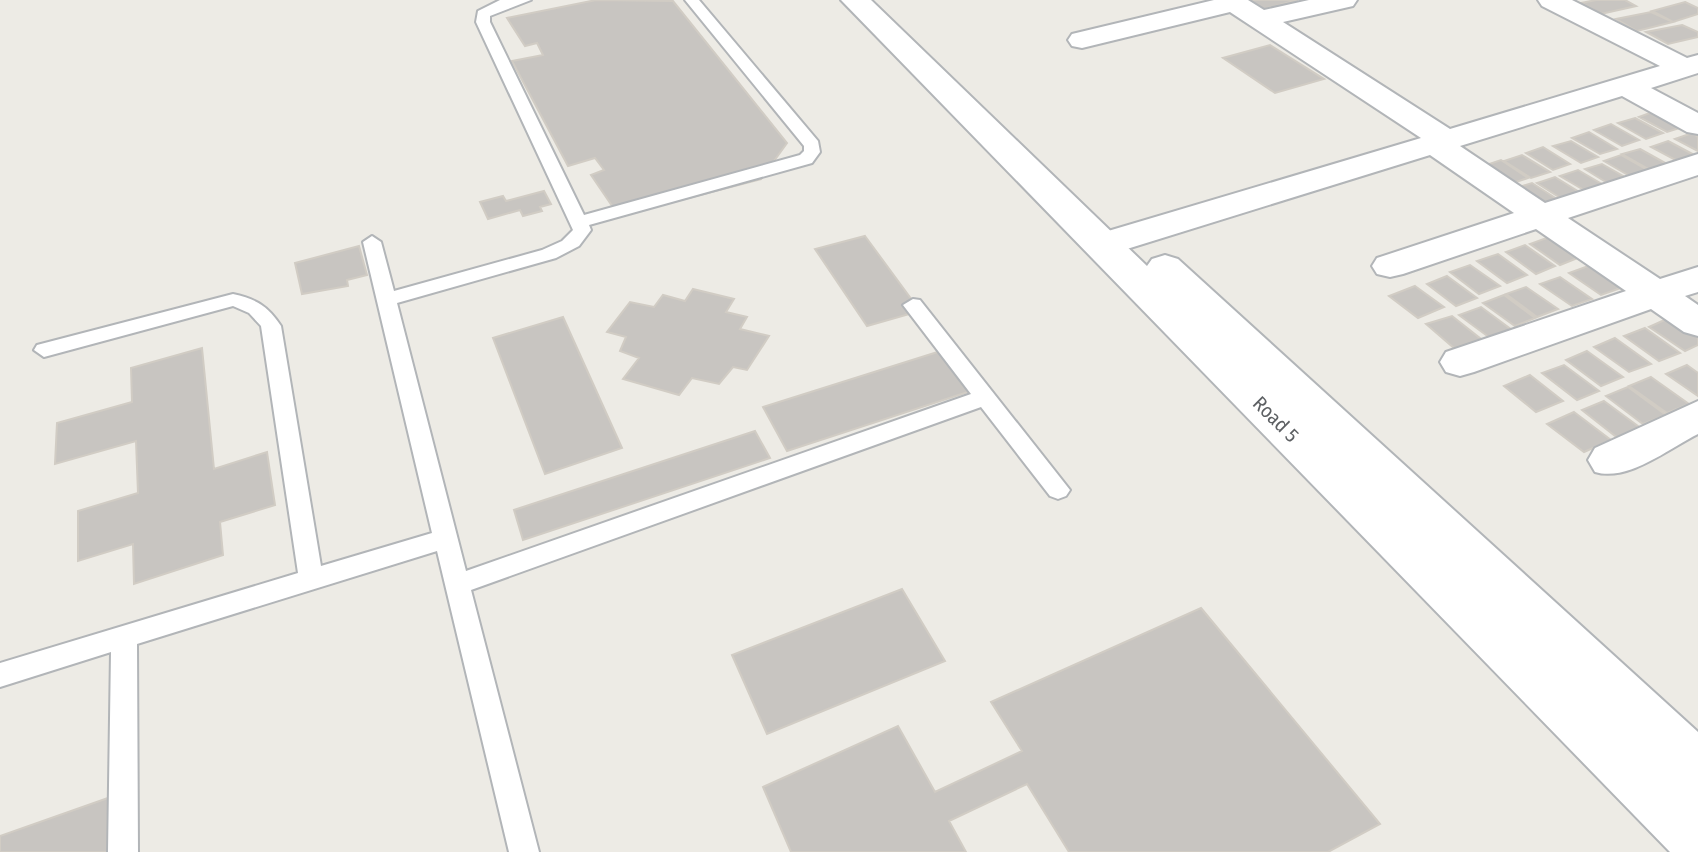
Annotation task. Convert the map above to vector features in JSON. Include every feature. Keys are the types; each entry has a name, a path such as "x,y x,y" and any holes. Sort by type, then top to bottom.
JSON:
{"street":[{"name":"Road 5","path":"855,0 1698,770"},
{"name":"Road 5","path":"881,0 1698,838"},
{"path":"1260,19 1344,0"},
{"path":"1551,0 1692,66"},
{"path":"1082,40 1233,2 1698,323"},
{"path":"1116,240 1692,66"},
{"path":"1625,86 1698,125"},
{"path":"1390,266 1698,164"},
{"path":"1460,362 1698,279"},
{"path":"1610,460 1698,416"}],"lane":[{"path":"387,299 566,247 578,238 582,230 483,22 483,14 490,9 524,0"},
{"path":"579,222 806,159 812,152 812,145 692,0"},
{"path":"372,242 524,852"},
{"path":"44,350 233,300 249,303 262,311 271,326 311,580"},
{"path":"913,305 1058,490"},
{"path":"459,584 985,397"},
{"path":"0,675 447,538"},
{"path":"123,852 124,637"}],"building":[{"path":"596,0 673,1 787,143 761,179 619,216 591,175 604,170 595,158 568,166 512,61 543,55 537,43 525,46 507,18"},
{"path":"1249,0 1298,0 1264,9"},
{"path":"1625,0 1636,6 1601,14 1581,3"},
{"path":"1685,2 1698,8 1698,14 1673,22 1652,11"},
{"path":"1651,12 1673,22 1637,31 1616,19"},
{"path":"1682,25 1698,32 1698,37 1668,44 1646,32"},
{"path":"1270,45 1324,79 1275,93 1223,58"},
{"path":"1655,111 1683,127 1667,132 1639,117"},
{"path":"1635,118 1663,133 1646,139 1618,123"},
{"path":"1611,124 1639,140 1622,146 1594,130"},
{"path":"1589,132 1617,149 1600,154 1572,138"},
{"path":"1692,133 1698,137 1698,151 1675,139"},
{"path":"1571,141 1598,157 1581,163 1553,146"},
{"path":"1668,141 1698,157 1681,163 1651,147"},
{"path":"1543,147 1570,164 1553,170 1526,153"},
{"path":"1640,149 1669,165 1652,171 1622,154"},
{"path":"1522,155 1550,172 1531,178 1504,161"},
{"path":"1621,155 1651,172 1633,178 1604,161"},
{"path":"1501,160 1528,178 1510,184 1483,166"},
{"path":"1602,164 1632,181 1614,187 1585,169"},
{"path":"1578,170 1607,187 1589,193 1560,176"},
{"path":"1555,177 1584,195 1565,201 1537,183"},
{"path":"1532,183 1560,201 1542,208 1513,189"},
{"path":"544,191 551,204 540,207 542,211 523,216 520,210 488,219 480,202 503,196 506,201"},
{"path":"865,236 920,311 867,326 815,249"},
{"path":"1549,237 1580,257 1560,265 1530,244"},
{"path":"1525,245 1555,266 1536,274 1506,252"},
{"path":"359,246 367,275 347,280 348,286 302,294 295,263"},
{"path":"1498,254 1527,275 1507,283 1477,261"},
{"path":"1470,265 1500,286 1479,294 1450,272"},
{"path":"1588,266 1621,288 1601,295 1569,273"},
{"path":"1447,276 1477,298 1456,306 1427,284"},
{"path":"1560,277 1592,299 1572,306 1540,284"},
{"path":"1415,286 1444,307 1418,318 1389,296"},
{"path":"1526,287 1558,309 1537,317 1506,294"},
{"path":"693,289 734,299 726,312 747,317 740,329 769,336 747,370 733,367 719,384 692,378 679,395 623,379 639,358 620,351 626,337 607,332 630,302 654,307 663,295 685,301"},
{"path":"1504,295 1535,318 1515,326 1483,303"},
{"path":"1481,307 1512,330 1490,338 1459,315"},
{"path":"1452,316 1481,339 1454,348 1426,324"},
{"path":"563,317 622,448 545,474 493,338"},
{"path":"1669,318 1698,338 1698,345 1685,351 1649,327"},
{"path":"1645,328 1680,353 1659,361 1624,336"},
{"path":"1615,338 1651,364 1629,372 1594,347"},
{"path":"202,348 214,469 267,452 275,505 220,522 223,555 134,584 133,544 78,561 78,511 138,493 136,441 55,464 57,423 132,402 131,368"},
{"path":"944,350 974,390 787,451 763,407"},
{"path":"1587,351 1623,377 1601,386 1566,360"},
{"path":"1564,365 1599,391 1577,400 1542,373"},
{"path":"1687,365 1698,373 1698,396 1666,374"},
{"path":"1530,375 1563,401 1536,412 1504,386"},
{"path":"1651,377 1689,404 1667,413 1629,386"},
{"path":"1628,387 1666,415 1643,424 1606,396"},
{"path":"1604,401 1642,429 1619,439 1582,410"},
{"path":"1574,412 1611,440 1584,452 1547,424"},
{"path":"755,431 770,458 523,540 514,510"},
{"path":"902,589 945,661 767,734 732,655"},
{"path":"1201,608 1380,824 1328,852 1069,852 1027,784 949,821 966,852 791,852 763,787 898,726 935,792 1022,751 991,702"},
{"path":"108,798 107,852 0,852 0,836"}]}
